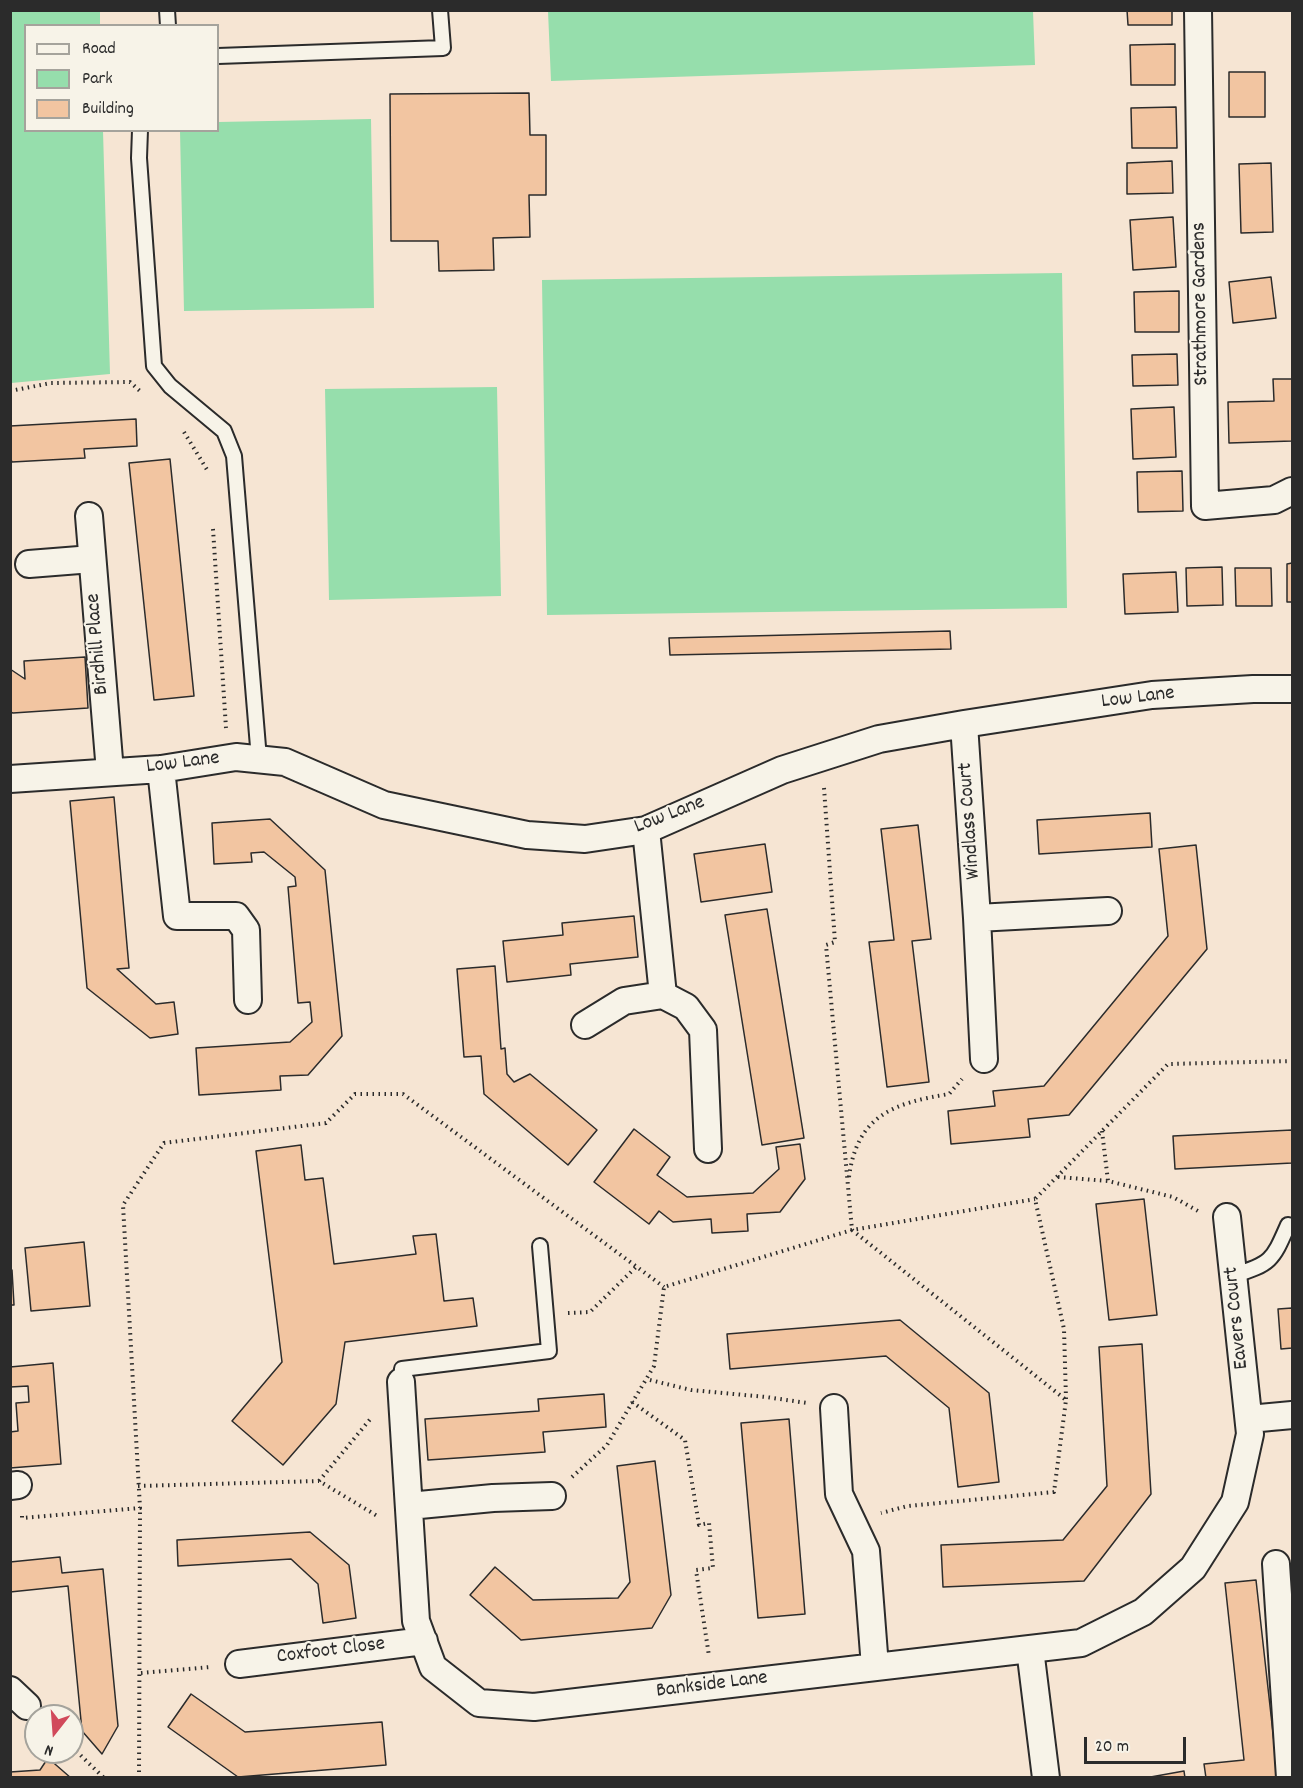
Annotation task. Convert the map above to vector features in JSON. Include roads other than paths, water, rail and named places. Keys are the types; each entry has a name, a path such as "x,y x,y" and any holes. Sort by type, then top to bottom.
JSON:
{"street":[{"name":"Strathmore Gardens","path":"1198,10 1204,506 1274,500 1293,491"},
{"name":"Birdhill Place","path":"89,516 110,772"},
{"path":"29,564 92,559"},
{"name":"Low Lane","path":"10,779 161,769 236,757 259,759 285,762 384,805 527,835 585,839 646,830 782,770 879,739 1152,695 1253,688 1293,689"},
{"name":"Windlass Court","path":"964,724 984,1059"},
{"path":"161,769 177,916 236,916 246,930 248,1000"},
{"path":"646,830 663,995"},
{"path":"977,918 1108,911"},
{"path":"585,1025 624,1001 663,995 686,1007 703,1030 708,1149"},
{"name":"Eavers Court","path":"1228,1222 1249,1419"},
{"name":"Bankside Lane","path":"401,1382 416,1622 433,1667 479,1703 534,1707 1081,1643 1143,1612 1193,1568 1235,1502 1250,1434 1249,1419"},
{"path":"834,1408 839,1494 866,1551 874,1667"},
{"path":"1249,1419 1293,1415"},
{"path":"409,1506 493,1498 552,1496"},
{"path":"1284,1563 1290,1778"},
{"name":"Coxfoot Close","path":"238,1664 424,1641"},
{"path":"1030,1649 1046,1778"}],"lane":[{"path":"219,57 443,48 440,10"},
{"path":"140,132 139,158 154,366 170,386 224,431 234,456 259,759"},
{"path":"1234,1275 1258,1268 1275,1254 1288,1225"},
{"path":"401,1382 402,1369 549,1351 540,1246"}]}
